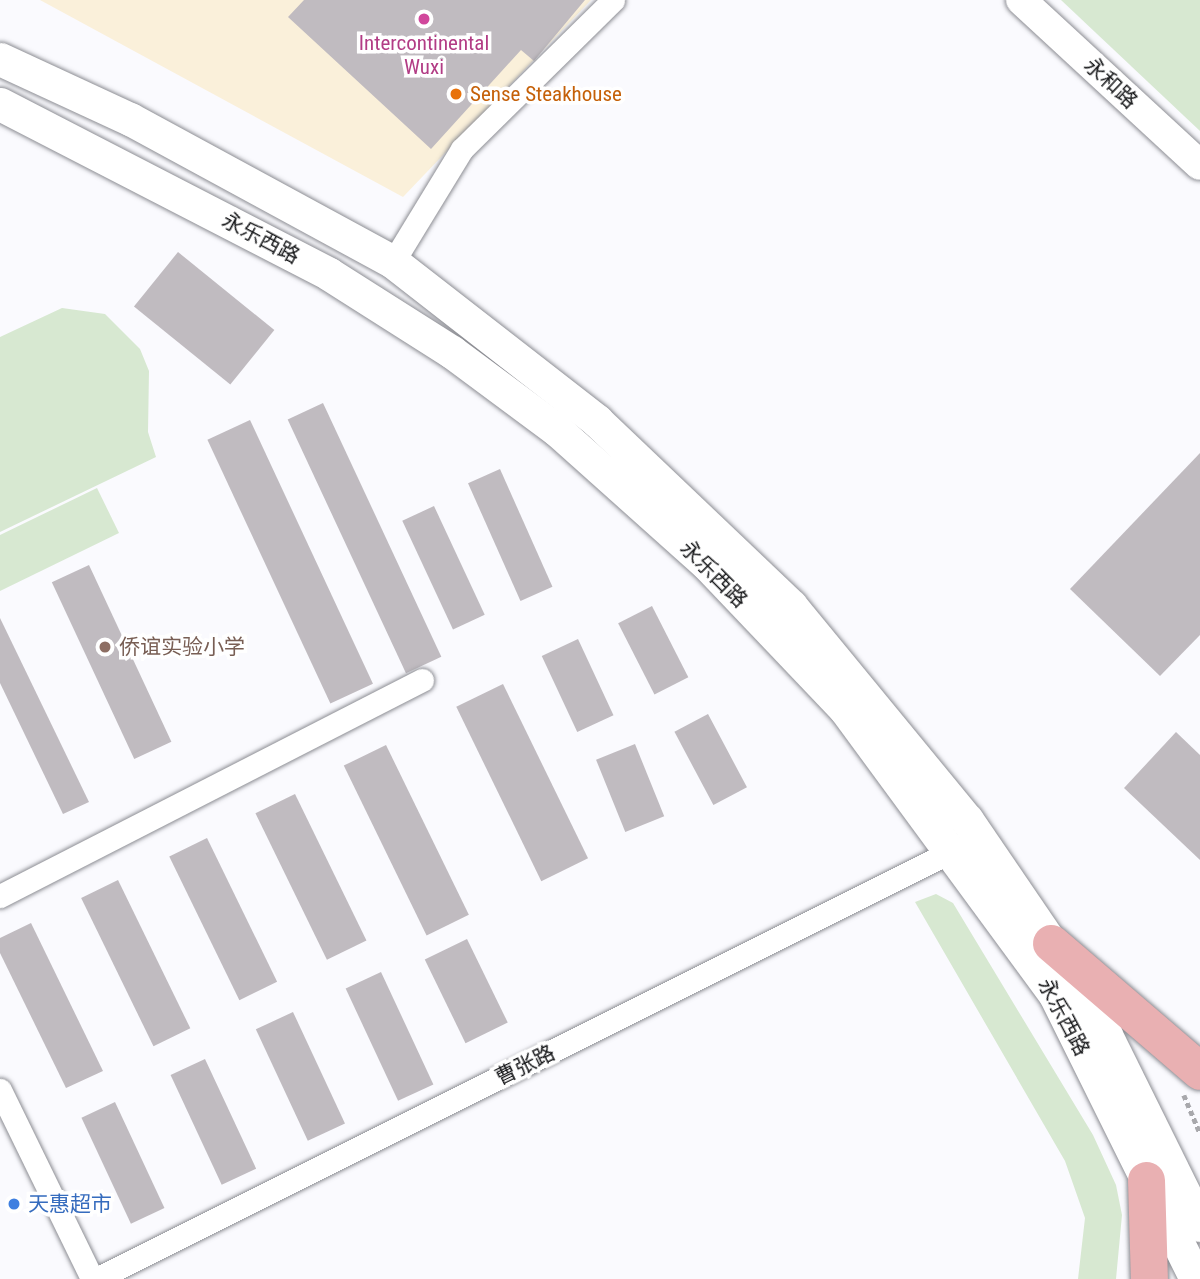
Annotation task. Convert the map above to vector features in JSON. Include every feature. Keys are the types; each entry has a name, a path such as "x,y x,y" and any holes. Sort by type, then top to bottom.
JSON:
{"main road":[{"name":"永乐西路","path":"0,59 130,118 393,262 597,421 791,606 967,820 1051,943 1112,1047 1200,1225"},
{"name":"永乐西路","path":"0,104 329,274 558,430 707,564 836,699 954,850 1054,993 1196,1279"},
{"path":"1051,943 1200,1071"},
{"path":"1146,1180 1149,1279"}],"street":[{"path":"393,262 462,149 613,0"},
{"name":"永和路","path":"1021,0 1200,165"},
{"path":"0,897 422,680"},
{"name":"曹张路","path":"94,1279 954,850"},
{"path":"0,1090 94,1279"}],"shaded area":[{"path":"40,0 591,0 403,197"}],"green space":[{"path":"1061,0 1200,0 1200,131"},
{"path":"62,308 105,314 140,349 149,371 148,432 156,457 0,532 0,337"},
{"path":"97,488 119,533 0,591 0,535"},
{"path":"936,894 953,903 1093,1135 1116,1185 1122,1215 1116,1279 1078,1279 1085,1218 1065,1161 915,902"}],"building":[{"path":"304,0 585,0 534,61 521,50 431,149 288,17"},
{"path":"178,252 274,330 230,384 134,306"},
{"path":"323,403 441,657 406,673 288,419"},
{"path":"250,420 373,684 330,704 207,440"},
{"path":"1200,453 1200,635 1160,676 1070,589"},
{"path":"500,469 552,587 520,601 468,483"},
{"path":"434,506 485,615 453,630 402,521"},
{"path":"89,565 171,742 134,759 52,582"},
{"path":"652,606 688,677 654,695 618,623"},
{"path":"0,618 89,802 63,814 0,683"},
{"path":"578,639 613,715 577,732 542,656"},
{"path":"503,684 588,858 541,881 456,707"},
{"path":"708,714 747,787 713,805 674,732"},
{"path":"1176,732 1200,755 1200,860 1124,788"},
{"path":"635,744 664,816 625,832 596,760"},
{"path":"386,745 469,915 427,935 344,766"},
{"path":"295,794 366,941 327,960 255,813"},
{"path":"207,838 277,982 239,1000 169,856"},
{"path":"118,880 190,1028 153,1046 81,898"},
{"path":"31,923 103,1071 66,1088 0,953 0,938"},
{"path":"467,939 508,1023 466,1043 425,960"},
{"path":"381,972 433,1084 398,1101 346,988"},
{"path":"293,1012 345,1123 308,1141 256,1029"},
{"path":"205,1059 256,1169 222,1185 171,1075"},
{"path":"115,1102 164,1208 131,1224 81,1118"}],"place":[{"name":"Intercontinental Wuxi","path":"424,19"},
{"name":"Sense Steakhouse","path":"456,94"},
{"name":"侨谊实验小学","path":"105,647"},
{"name":"天惠超市","path":"14,1204"}]}
